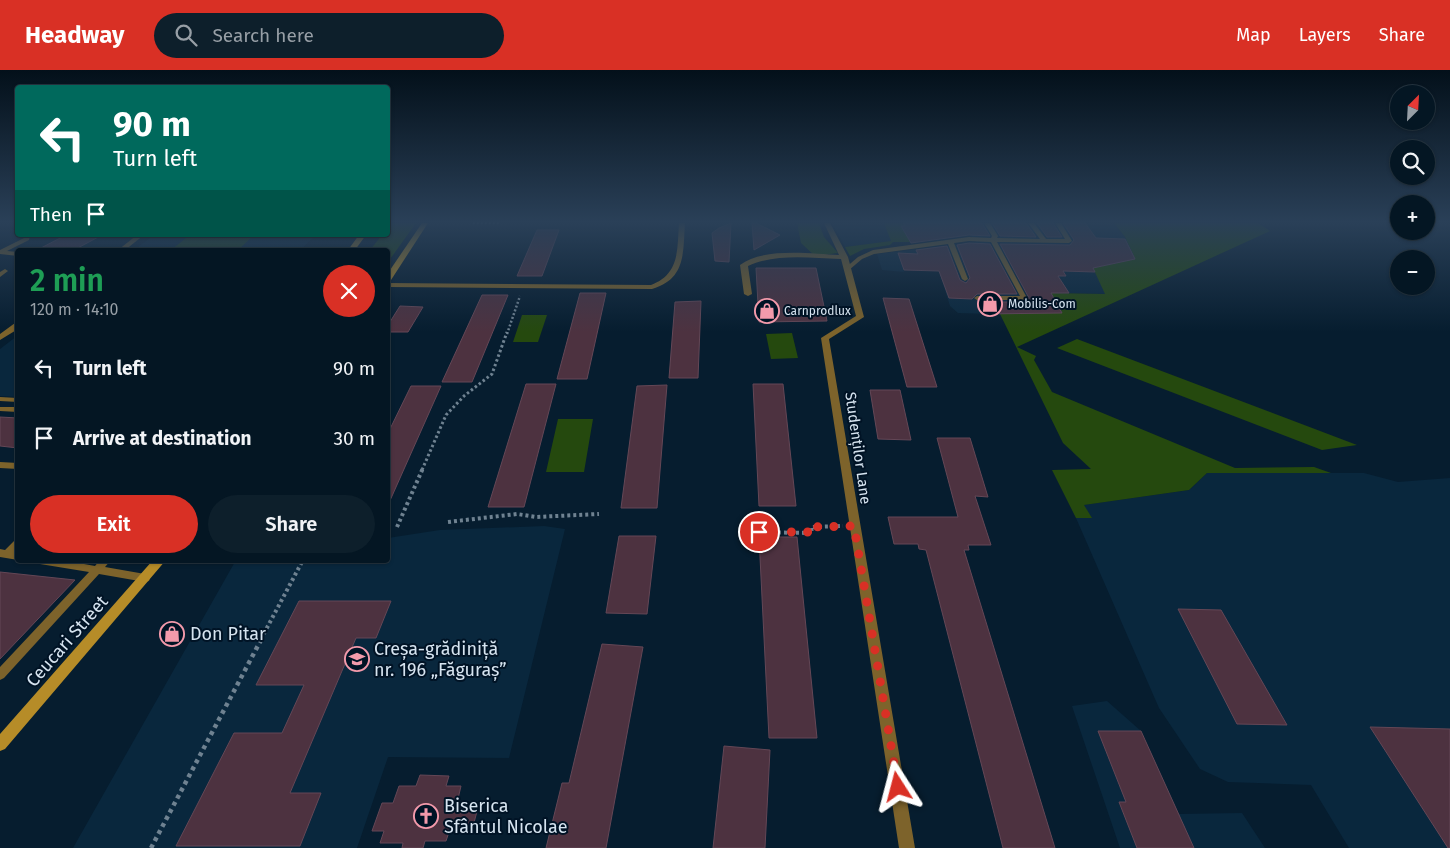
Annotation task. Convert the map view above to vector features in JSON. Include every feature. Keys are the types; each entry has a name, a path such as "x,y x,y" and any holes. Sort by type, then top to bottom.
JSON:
{"street":[{"path":"390,275 401,259"},
{"path":"748,294 744,266 751,262 768,259"},
{"path":"794,259 845,263"},
{"name":"Studenților Lane","path":"843,259 860,318 825,338 854,526 908,848"},
{"path":"0,338 15,327"},
{"name":"Ceucari Street","path":"0,744 158,563"}],"lane":[{"path":"390,285 643,288 659,285 670,279 675,272 677,259"},
{"path":"845,263 856,259"},
{"path":"957,259 965,279"},
{"path":"976,298 1024,298 1003,259"},
{"path":"0,269 5,271 0,275"},
{"path":"0,399 15,400"},
{"path":"0,409 15,410"},
{"path":"0,465 15,466"},
{"path":"3,553 15,545"},
{"path":"57,563 145,578"},
{"path":"0,675 103,563"}],"path":[{"path":"397,527 446,415 464,396 492,374 524,286"},
{"path":"448,522 517,514 536,517 599,514"},
{"path":"742,532 812,532 811,527 854,526"},
{"path":"151,848 301,563"}],"shaded area":[{"path":"879,259 1129,259 1106,294 1051,293 1062,312 1029,312 1030,315 958,313 950,306 939,271 929,271 928,268 903,268 904,272 882,270"},
{"path":"15,338 15,397 0,396 0,349"},
{"path":"1207,473 1364,473 1398,482 1450,478 1450,848 1349,848 1311,785 1228,782 1200,769 1159,708 1076,518 1091,517 1083,505 1189,490"},
{"name":"Creșa-grădiniță nr. 196 „Făguraș”","path":"544,526 565,529 509,758 388,757 357,848 73,848 234,563 390,563 390,538 440,530"},
{"path":"1107,701 1141,731 1179,814 1242,813 1265,848 1120,848 1072,706"}],"green space":[{"path":"1129,259 1208,259 1017,347 1036,356 1034,360 1052,392 1235,468 1314,467 1331,473 1207,473 1189,490 1084,505 1092,518 1076,518 1052,470 1091,469 1063,443 1000,314 1062,312 1051,293 1105,294 1093,268"},
{"path":"522,315 547,315 538,342 513,342"},
{"path":"792,333 798,358 771,359 766,334"},
{"path":"1077,339 1357,445 1322,450 1057,348"},
{"path":"558,419 593,419 584,472 546,472"}],"building":[{"path":"524,259 548,259 542,276 517,276"},
{"path":"715,259 729,259 729,262 715,261"},
{"path":"900,259 952,259 960,280 966,283 970,278 963,259 998,259 1017,294 977,294 972,299 949,298 939,271 904,270"},
{"path":"1008,259 1134,259 1093,268 1095,272 1063,271 1066,276 1058,276 1069,293 1051,293 1062,313 982,314 978,302 1024,302 1029,298"},
{"path":"756,268 816,268 827,321 759,322"},
{"path":"580,293 606,293 587,379 557,379"},
{"path":"482,295 508,295 472,382 442,382"},
{"path":"883,298 909,299 937,387 907,387"},
{"path":"701,301 698,378 669,378 675,302"},
{"path":"400,306 423,307 408,332 390,332 390,322"},
{"path":"526,384 556,384 524,507 488,507"},
{"path":"753,384 783,384 796,506 759,506"},
{"path":"667,385 657,508 621,508 637,386"},
{"path":"411,386 441,386 390,501 390,429"},
{"path":"870,390 900,390 911,440 878,439"},
{"path":"0,417 15,418 15,448 0,446"},
{"path":"937,438 970,438 988,497 975,496 991,545 968,545 969,550 964,550 1055,848 1003,848 926,550 919,549 918,544 894,544 888,517 958,517"},
{"path":"619,536 656,536 647,614 606,613"},
{"path":"759,537 797,537 817,738 769,738"},
{"path":"0,572 75,580 0,659"},
{"path":"299,601 391,601 376,638 356,638 290,793 321,793 300,846 176,846 234,733 282,733 304,685 256,685"},
{"path":"1178,609 1221,610 1287,725 1237,724"},
{"path":"602,644 643,647 606,848 546,848 562,783 569,783"},
{"path":"1370,727 1450,729 1450,848 1448,848"},
{"path":"1098,731 1141,731 1194,848 1137,848 1119,802 1126,802"},
{"path":"724,746 770,750 765,848 713,848"},
{"name":"Biserica Sfântul Nicolae","path":"420,775 449,776 446,786 461,786 457,803 479,804 472,830 450,829 446,841 425,841 423,848 402,848 403,843 380,843 384,831 372,831 382,803 393,803 399,786 416,786"}],"place":[{"name":"Mobilis-Com","path":"990,304"},
{"name":"Carnprodlux","path":"767,311"},
{"name":"Don Pitar","path":"172,634"},
{"name":"Creșa-grădiniță nr. 196 „Făguraș”","path":"357,659"},
{"name":"Biserica Sfântul Nicolae","path":"426,816"}],"route":[{"path":"759,532 812,532 811,527 854,526 898,787"}]}
